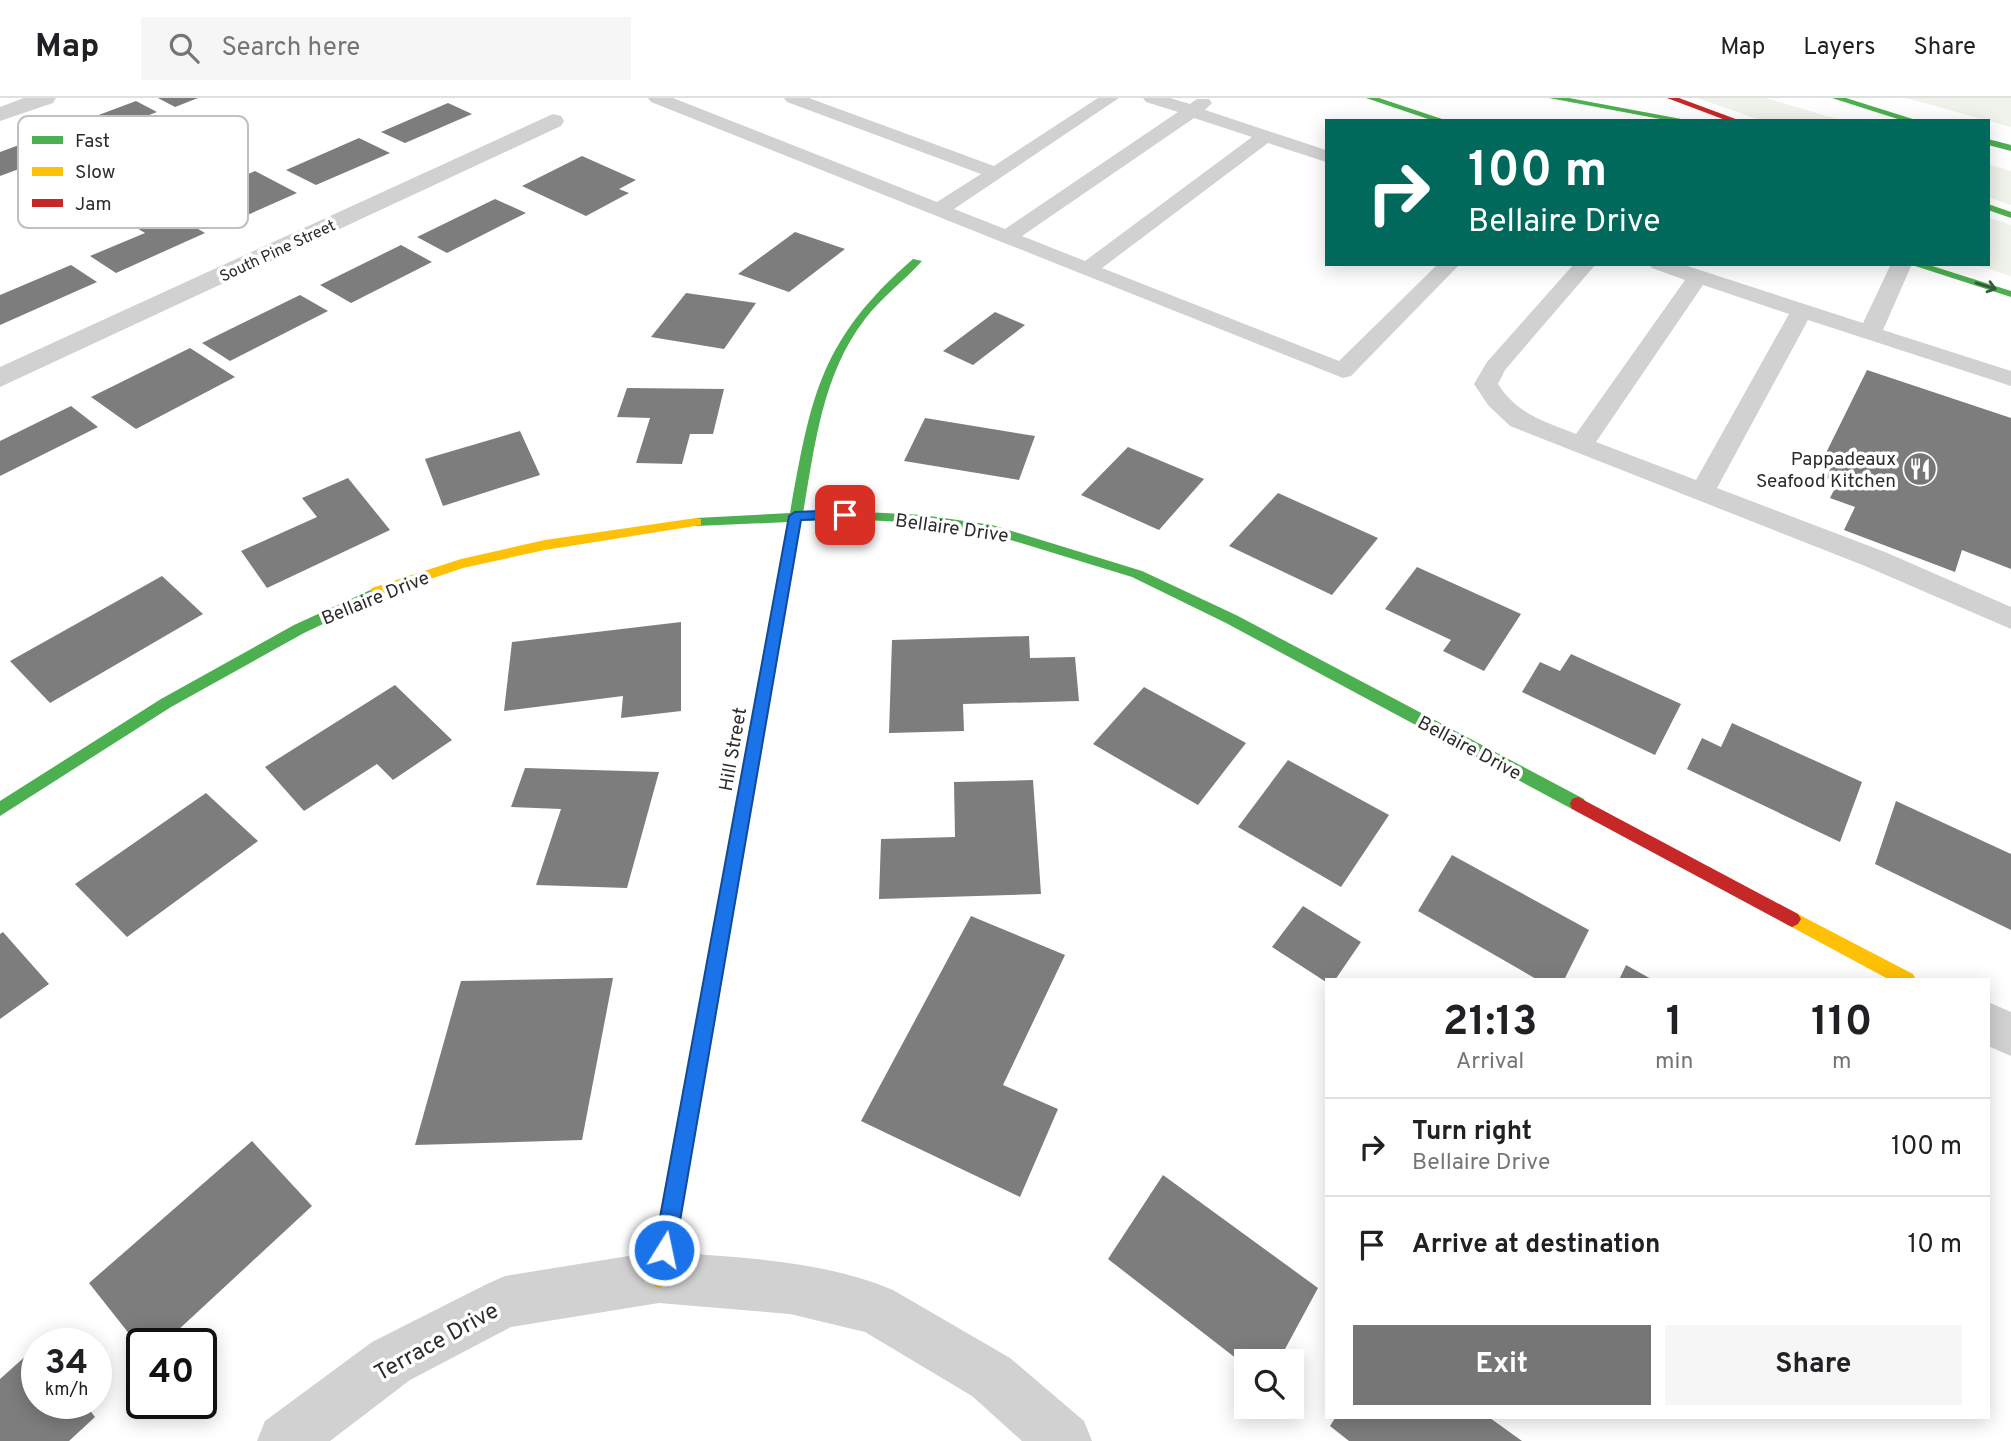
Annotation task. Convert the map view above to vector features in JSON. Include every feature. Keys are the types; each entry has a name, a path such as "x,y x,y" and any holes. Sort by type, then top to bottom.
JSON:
{"main road":[{"path":"1370,98 1438,119"},
{"path":"1553,98 1676,119"},
{"path":"1573,98 1607,108"},
{"path":"1671,98 1731,119"},
{"path":"1836,98 1908,119"},
{"path":"1990,143 2011,148"},
{"path":"1990,209 2011,215"},
{"name":"Hill Street","path":"659,1277 812,425 835,351 867,305 917,261"},
{"path":"1920,266 2011,294"},
{"name":"Bellaire Drive","path":"0,809 166,703 299,629 391,585 461,564 545,545 693,522 845,515 923,519 992,530 1137,574 1231,619 1903,978"}],"street":[{"path":"0,114 46,98"},
{"name":"South Pine Street","path":"0,379 553,121"},
{"path":"1990,1024 2011,1035"},
{"name":"Terrace Drive","path":"285,1441 391,1361 505,1302 659,1277 790,1288 875,1308 991,1377 1064,1441"}],"lane":[{"path":"657,98 1343,371 1448,266"},
{"path":"793,98 996,173"},
{"path":"939,210 1110,98"},
{"path":"1152,98 1325,156"},
{"path":"1007,237 1210,98"},
{"path":"1087,269 1265,136"},
{"path":"1584,266 1496,367 1486,384 1496,400 1519,421 1875,559 2011,619"},
{"path":"1665,266 2011,379"},
{"path":"1870,333 1901,266"},
{"path":"1581,445 1698,277"},
{"path":"1702,492 1802,311"}],"shaded area":[{"path":"1697,98 1766,98 1836,119 1757,119"},
{"path":"1906,98 2011,98 2011,127 1990,119"},
{"path":"1990,165 2011,171 2011,205 1990,198"},
{"path":"1990,218 2011,225 2011,276 1979,266 1990,266"}],"building":[{"path":"158,98 198,98 175,107"},
{"path":"136,101 157,112 147,116 96,116"},
{"path":"448,103 472,114 405,143 381,132"},
{"path":"359,138 390,153 316,185 286,170"},
{"path":"18,145 18,169 0,176 0,152"},
{"path":"582,156 636,180 619,189 629,193 586,216 522,186"},
{"path":"255,171 297,193 248,215 248,174"},
{"path":"495,199 526,213 447,253 417,237"},
{"path":"137,228 197,228 205,233 116,273 90,256 145,233"},
{"path":"795,232 845,249 789,292 738,274"},
{"path":"401,245 432,262 351,303 320,285"},
{"path":"71,265 97,282 0,325 0,295"},
{"path":"686,293 756,303 724,349 651,337"},
{"path":"300,295 328,311 230,361 202,343"},
{"path":"995,312 1025,325 973,365 943,351"},
{"path":"190,348 235,377 136,429 91,397"},
{"name":"Pappadeaux Seafood Kitchen","path":"1867,370 2011,418 2011,569 1962,550 1955,572 1844,530 1855,507 1830,498 1838,482 1826,478 1834,461 1824,457"},
{"path":"627,388 724,389 713,434 690,434 682,464 636,463 650,418 617,417"},
{"path":"71,406 98,427 0,476 0,441"},
{"path":"925,418 1035,436 1019,480 904,461"},
{"path":"520,431 540,475 443,506 425,459"},
{"path":"1128,447 1204,479 1159,530 1081,495"},
{"path":"348,478 390,530 267,588 241,551 317,517 302,498"},
{"path":"1278,493 1378,538 1332,595 1229,546"},
{"path":"1417,567 1521,614 1484,671 1443,651 1451,640 1385,609"},
{"path":"162,576 203,614 50,703 10,661"},
{"path":"681,622 681,711 621,718 623,696 504,711 512,642"},
{"path":"1029,636 1030,658 1075,657 1079,701 963,704 964,731 889,733 892,640"},
{"path":"1571,654 1681,704 1655,755 1522,692 1540,662 1560,671"},
{"path":"395,685 452,740 393,780 377,764 304,811 265,767"},
{"path":"1144,687 1246,743 1198,805 1093,744"},
{"path":"1732,723 1862,782 1840,842 1687,769 1702,738 1721,747"},
{"path":"1288,760 1389,815 1341,887 1238,827"},
{"path":"525,768 659,772 627,888 536,885 561,809 511,807"},
{"path":"1033,780 1041,894 879,899 881,839 955,837 954,782"},
{"path":"206,793 258,841 127,937 75,884"},
{"path":"1896,801 2011,854 2011,930 1875,864"},
{"path":"1452,855 1589,930 1565,978 1535,978 1418,911"},
{"path":"1303,906 1361,942 1336,978 1325,978 1325,981 1272,947"},
{"path":"971,916 1065,955 1003,1085 1058,1109 1020,1197 861,1121"},
{"path":"3,932 49,984 0,1019 0,934"},
{"path":"1626,965 1649,978 1620,978"},
{"path":"613,978 582,1140 415,1145 461,981"},
{"path":"252,1141 312,1206 180,1328 126,1330 89,1283"},
{"path":"1163,1175 1318,1288 1285,1349 1234,1349 1234,1357 1108,1259"},
{"path":"21,1360 21,1419 93,1419 69,1441 0,1441 0,1379"},
{"path":"1334,1419 1491,1419 1522,1441 1349,1441 1330,1426"}],"traffic: fast":[{"path":"1370,98 1438,119"},
{"path":"1553,98 1676,119"},
{"path":"1836,98 1908,119"},
{"path":"1990,143 2011,148"},
{"path":"1990,208 2011,215"},
{"path":"706,1017 812,425 829,374 849,333 877,298 917,261"},
{"path":"1920,266 2011,294"},
{"path":"696,522 845,515 923,519 992,530 1137,574 1231,619 1578,804"},
{"path":"0,809 166,703 299,629 377,592"}],"traffic: slow":[{"path":"377,592 461,564 545,545 696,522"},
{"path":"1792,919 1903,978"},
{"path":"659,1277 706,1017"}],"traffic: jam":[{"path":"1671,98 1731,119"},
{"path":"1578,804 1792,919"}],"place":[{"name":"Pappadeaux Seafood Kitchen","path":"1920,469"}],"route":[{"path":"664,1250 795,516 845,515"}]}
